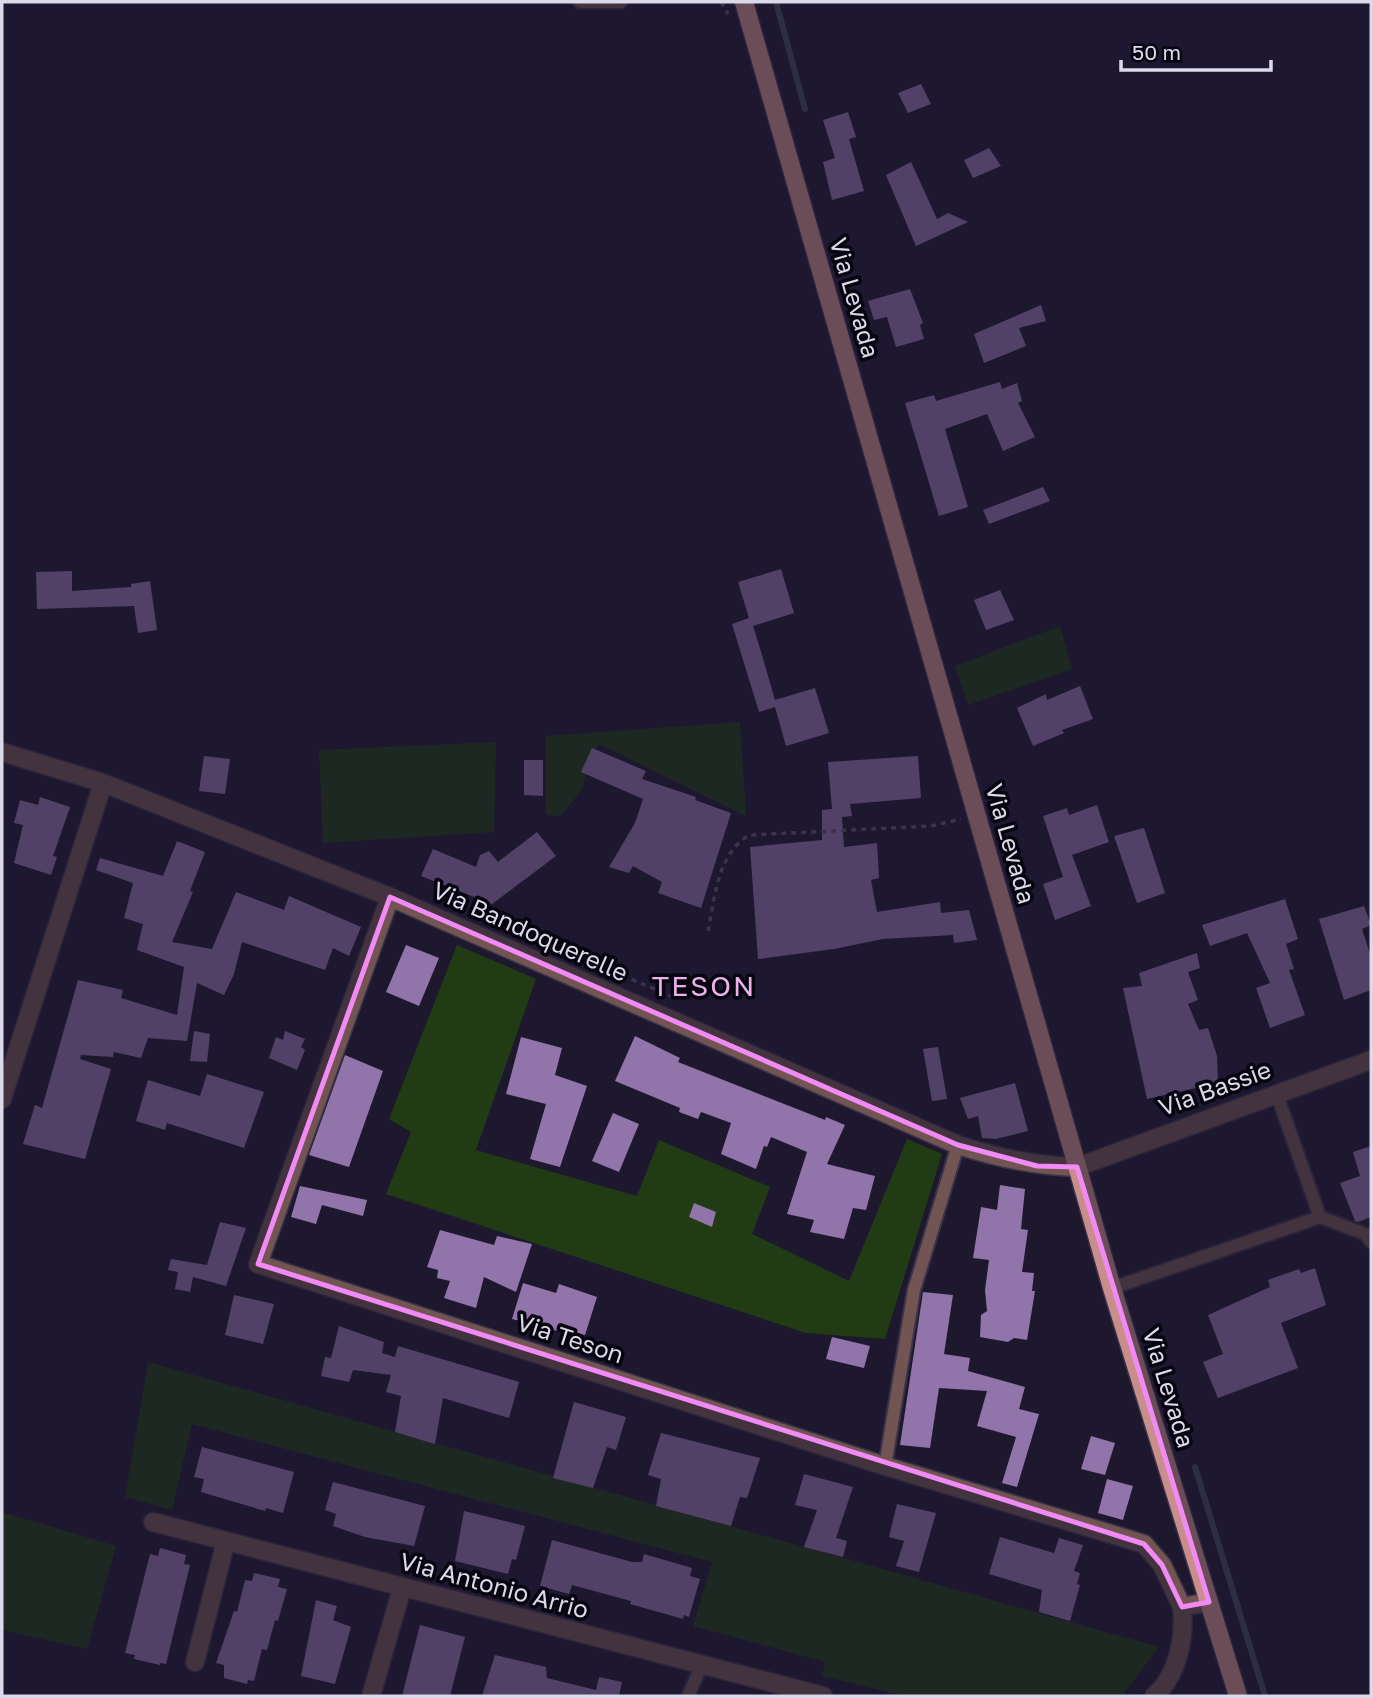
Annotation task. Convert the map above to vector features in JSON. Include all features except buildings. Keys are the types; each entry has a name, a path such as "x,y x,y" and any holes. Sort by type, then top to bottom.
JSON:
{"main road":[{"name":"Via Levada","path":"744,2 1112,1288 1238,1696"}],"street":[{"name":"Via Bandoquerelle","path":"2,752 103,783 390,897 958,1145 1037,1166 1077,1167"},
{"path":"2,1099 103,783"},
{"name":"Via Teson","path":"390,897 258,1264 885,1466 1144,1544 1162,1564 1182,1607"},
{"name":"Via Bassie","path":"1077,1167 1276,1092 1371,1060"},
{"name":"Via Antonio Arrio","path":"153,1522 823,1696"},
{"path":"195,1662 226,1541"},
{"path":"371,1696 402,1588"},
{"path":"1154,1696 1167,1685 1175,1664 1184,1626 1182,1607 1209,1602"}],"lane":[{"path":"580,2 621,2"},
{"path":"1276,1092 1320,1217"},
{"path":"885,1466 914,1290 958,1145"},
{"path":"1112,1288 1320,1217 1365,1234 1371,1242"},
{"path":"688,1696 702,1665"}],"path":[{"path":"708,931 719,878 727,857 749,835 931,826 976,815"}],"highlighted area":[{"path":"390,897 958,1145 1037,1166 1077,1167 1209,1602 1182,1607 1162,1565 1144,1544 258,1264"}],"green space":[{"path":"1060,626 1072,669 968,705 955,666"},
{"path":"740,722 746,816 599,744 590,758 582,790 560,816 546,815 546,736"},
{"path":"496,742 494,832 323,843 319,750"},
{"path":"457,945 536,979 476,1150 637,1196 659,1140 770,1187 752,1234 849,1281 907,1139 942,1154 885,1339 806,1333 386,1194 411,1132 389,1119"},
{"path":"148,1362 1159,1647 1122,1696 904,1696 822,1676 825,1662 693,1626 712,1562 192,1424 172,1510 125,1497"},
{"path":"2,1512 116,1546 87,1649 2,1630"}],"waterway":[{"path":"776,2 805,109"},
{"path":"1195,1467 1265,1696"}],"district":[{"name":"TESON","path":"704,986"}]}
